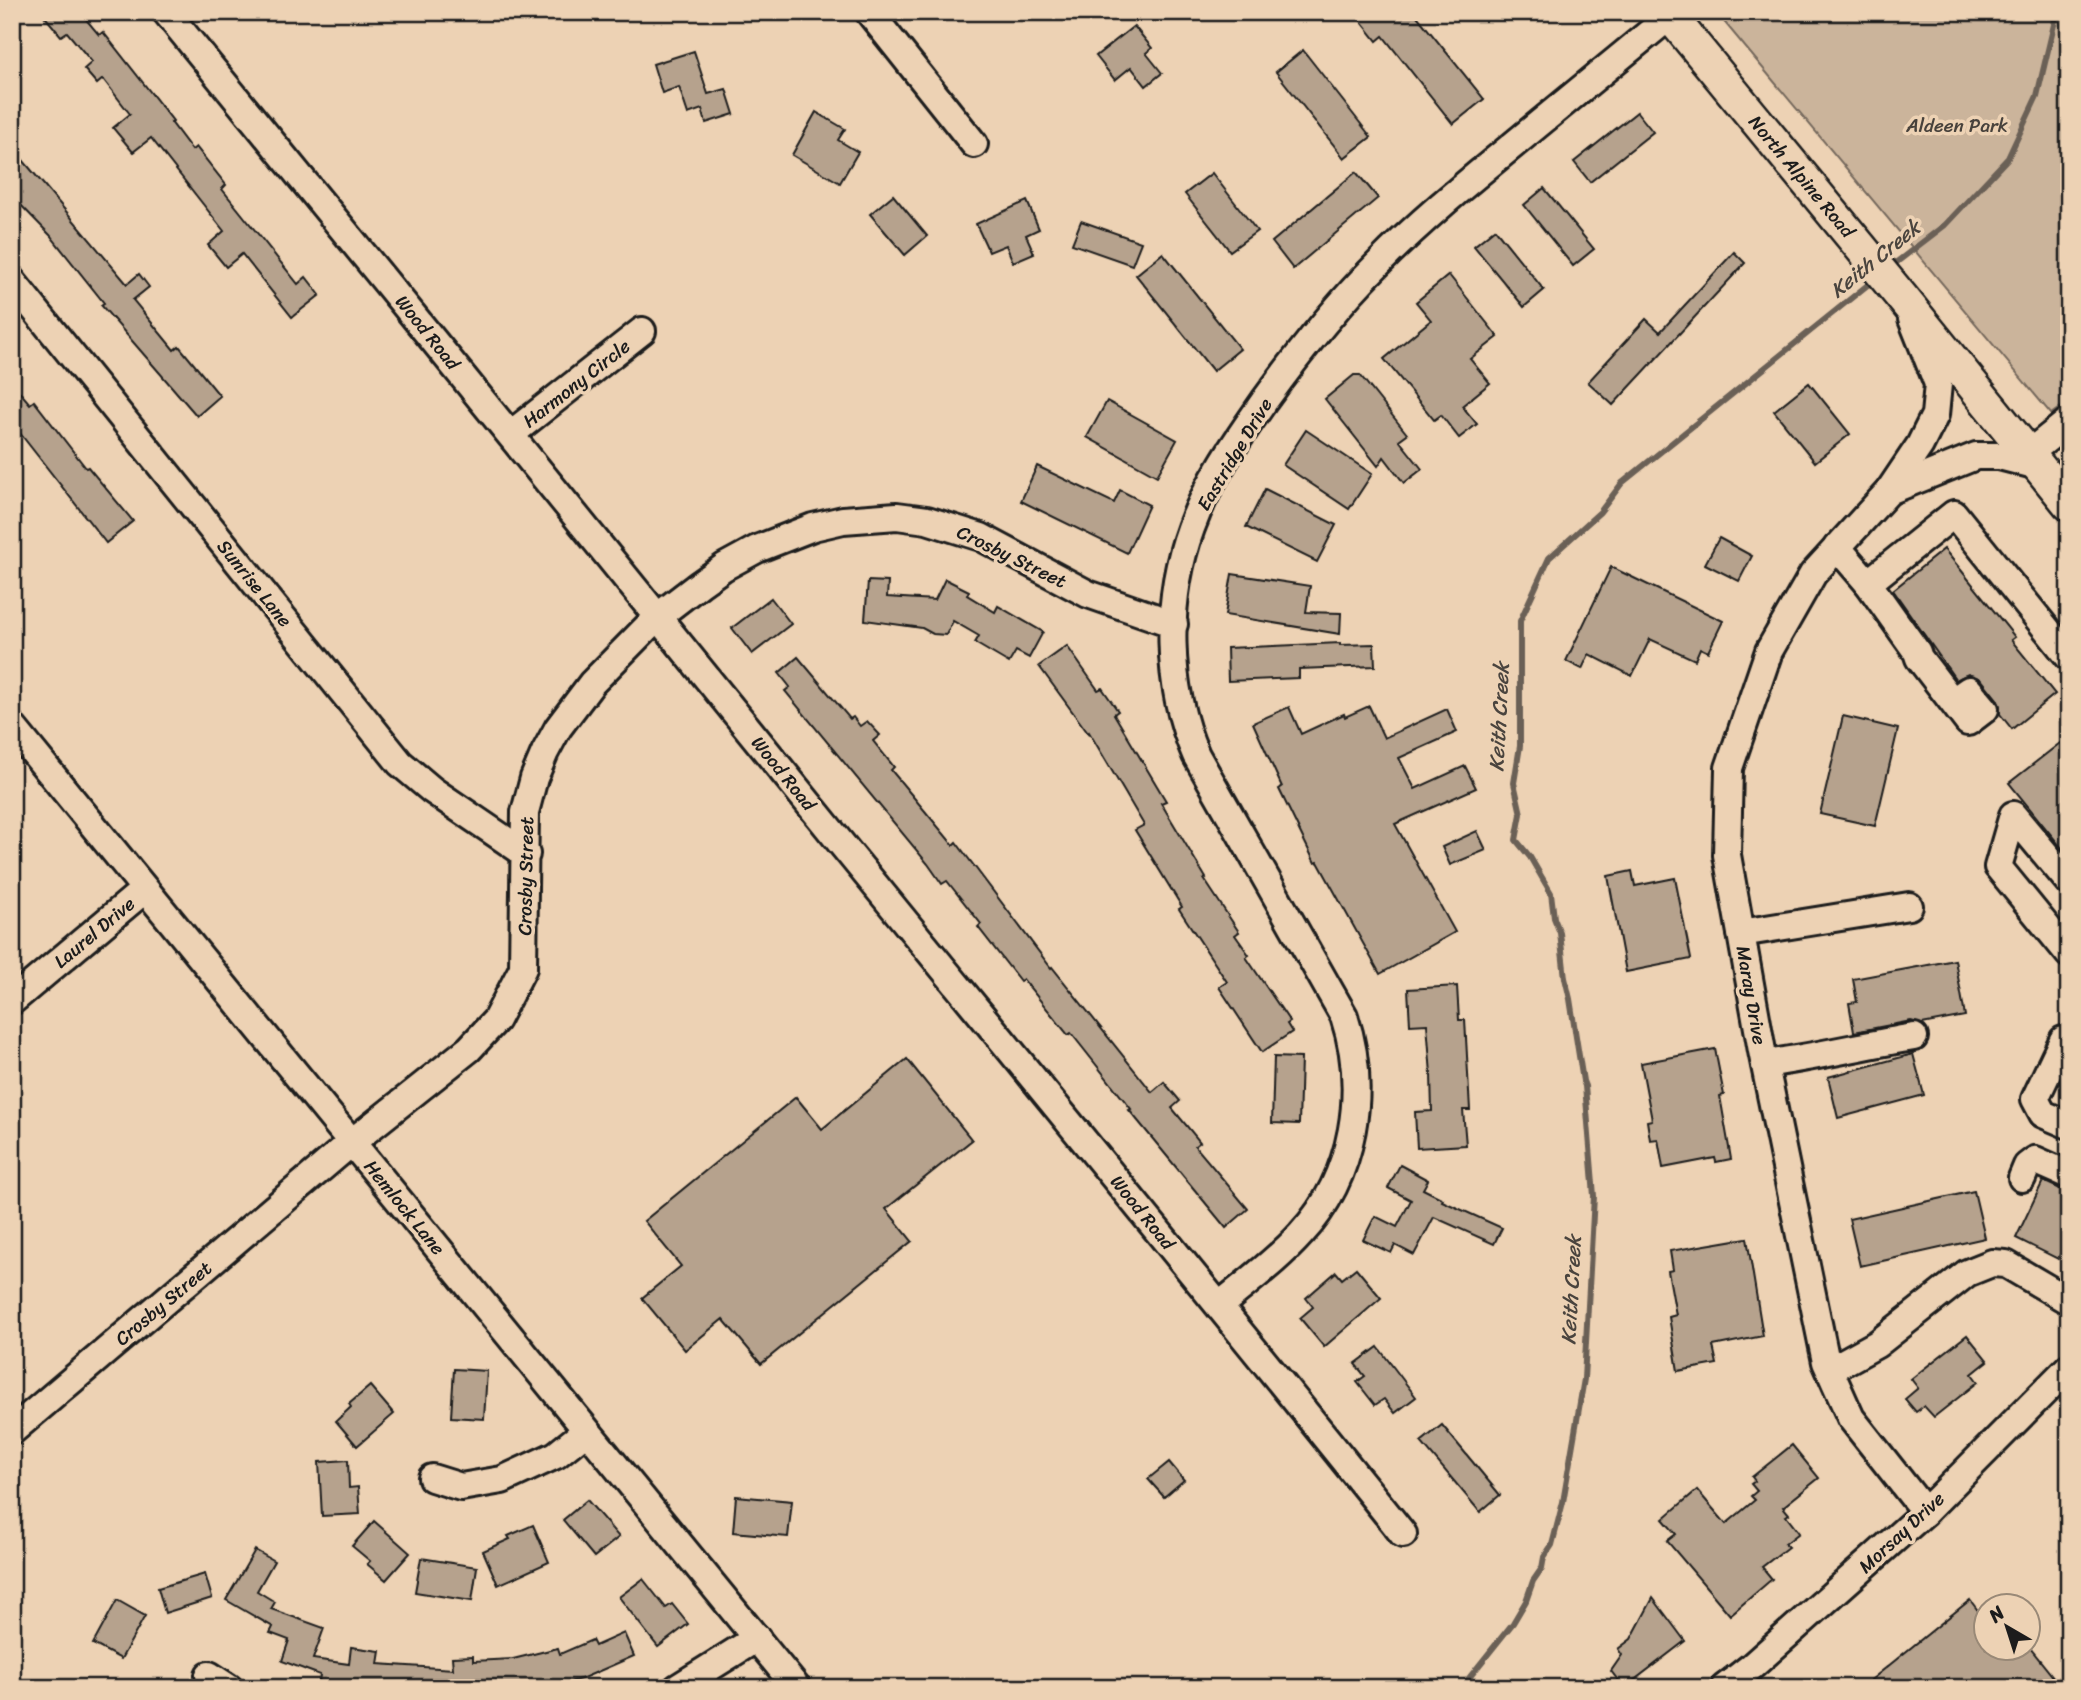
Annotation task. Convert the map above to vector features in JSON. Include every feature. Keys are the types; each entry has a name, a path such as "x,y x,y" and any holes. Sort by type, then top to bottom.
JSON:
{"main road":[{"name":"North Alpine Road","path":"1669,14 2069,504"}],"street":[{"name":"Wood Road","path":"166,12 1220,1305 1403,1534"},
{"path":"869,12 974,144"},
{"name":"Eastridge Drive","path":"1220,1305 1302,1233 1326,1199 1347,1149 1357,1083 1351,1039 1344,1016 1196,755 1188,736 1178,699 1174,624 1183,558 1200,505 1248,425 1317,332 1377,265 1443,203 1669,14"},
{"name":"Sunrise Lane","path":"12,281 400,763 432,790 526,854"},
{"name":"Maray Drive","path":"1904,300 1938,384 1935,415 1920,445 1889,491 1813,573 1769,651 1729,768 1727,855 1765,1064 1826,1362 1851,1418 1925,1512"},
{"name":"Harmony Circle","path":"512,435 642,331"},
{"path":"1889,491 1976,456 2033,460 2069,421"},
{"path":"1925,477 2069,657"},
{"path":"1868,583 1954,513"},
{"name":"Crosby Street","path":"12,1431 352,1142 468,1049 496,1020 523,968 525,812 534,778 551,740 592,683 657,617 724,567 780,539 813,527 844,520 897,516 936,522 981,537 1088,594 1174,624"},
{"path":"1837,547 1868,583 1919,658 1953,701"},
{"name":"Hemlock Lane","path":"12,726 797,1688"},
{"path":"2069,882 2012,815 1998,867 2069,954"},
{"name":"Laurel Drive","path":"12,1001 144,890"},
{"path":"1741,933 1909,906"},
{"path":"1765,1064 1818,1057 1914,1037"},
{"path":"2063,1040 2035,1099 2043,1114 2069,1125"},
{"path":"2022,1178 2027,1167 2035,1160 2069,1175"},
{"path":"1830,1370 1877,1344 1967,1273 1992,1264 2006,1264 2069,1301"},
{"name":"Morsay Drive","path":"1724,1688 1925,1512 2069,1367"},
{"path":"432,1478 461,1487 502,1480 556,1455 586,1431"},
{"path":"677,1688 757,1638"}],"green space":[{"name":"Aldeen Park","path":"1716,12 2069,12 2069,401 2051,414"}],"building":[{"path":"41,12 80,12 99,35 103,32 173,121 171,122 192,150 196,147 226,185 222,189 298,284 306,277 320,295 292,317 242,254 226,267 208,245 224,231 151,138 133,152 113,128 130,114 103,79 97,84 84,69 92,62 67,32 61,36"},
{"path":"1354,12 1414,12 1484,99 1453,124 1383,36 1377,41"},
{"path":"1134,26 1152,48 1146,53 1162,73 1146,86 1131,67 1115,80 1096,56"},
{"path":"1303,50 1371,137 1344,158 1276,72"},
{"path":"694,51 708,94 726,89 734,114 706,123 702,109 688,114 679,87 662,93 653,64"},
{"path":"816,112 845,129 838,140 858,152 840,183 792,155"},
{"path":"1637,112 1653,132 1590,182 1574,162"},
{"path":"12,147 127,284 139,274 149,287 133,300 174,350 179,346 220,396 197,416 101,305 104,303 50,235 12,196"},
{"path":"1356,172 1378,198 1293,269 1272,242"},
{"path":"1212,173 1257,231 1230,251 1185,194"},
{"path":"1544,188 1594,249 1573,266 1524,205"},
{"path":"893,195 927,236 905,255 870,214"},
{"path":"1027,201 1039,229 1026,235 1034,253 1013,262 1006,245 989,252 976,224"},
{"path":"1081,221 1141,242 1132,265 1072,244"},
{"path":"1495,229 1544,290 1524,307 1474,246"},
{"path":"1734,252 1745,263 1613,405 1588,382 1646,319 1660,332"},
{"path":"1163,253 1240,349 1213,371 1136,275"},
{"path":"1449,275 1498,337 1470,359 1490,383 1462,406 1477,424 1459,438 1441,415 1434,420 1384,359 1431,320 1416,302"},
{"path":"1354,375 1360,375 1407,434 1399,440 1422,469 1404,483 1384,457 1378,466 1325,399"},
{"path":"12,383 30,404 34,401 86,468 88,467 133,521 106,543 12,423"},
{"path":"1809,383 1850,434 1815,462 1774,411"},
{"path":"1107,401 1177,440 1157,476 1087,437"},
{"path":"1306,430 1372,474 1349,509 1283,465"},
{"path":"1037,466 1114,503 1120,490 1149,505 1127,553 1021,501"},
{"path":"1265,489 1336,525 1317,562 1246,527"},
{"path":"1719,538 1752,556 1739,581 1705,564"},
{"path":"1944,549 2015,637 2011,640 2055,694 2012,729 2000,714 1997,699 1981,679 1968,674 1956,680 1893,590"},
{"path":"1611,567 1723,621 1708,652 1700,648 1695,660 1650,639 1632,676 1589,654 1582,669 1566,661"},
{"path":"1232,574 1310,586 1306,612 1341,613 1340,634 1225,615"},
{"path":"945,579 969,591 967,595 995,612 998,606 1043,632 1029,658 1016,651 1009,663 975,643 979,636 953,621 946,635 933,634 922,628 865,620 868,581 888,582 887,597 935,600"},
{"path":"771,598 791,624 752,654 732,628"},
{"path":"1374,644 1375,666 1299,669 1299,678 1228,681 1227,648"},
{"path":"1067,646 1098,690 1102,688 1118,711 1114,714 1166,801 1161,803 1206,878 1204,879 1239,932 1235,935 1249,955 1246,957 1290,1022 1287,1024 1292,1032 1262,1052 1219,987 1227,982 1179,909 1182,907 1135,830 1144,825 1089,732 1039,666"},
{"path":"798,657 850,719 853,717 860,726 867,721 880,735 873,741 894,767 891,770 953,845 956,842 1051,968 1152,1092 1164,1082 1180,1101 1172,1108 1200,1142 1195,1146 1248,1209 1226,1228 1129,1110 1131,1109 1071,1033 1068,1035 1023,979 1020,981 978,927 981,924 947,881 942,884 785,691 790,687 779,673"},
{"path":"1369,706 1384,738 1447,709 1457,732 1399,758 1415,789 1465,766 1476,788 1395,824 1455,932 1380,974 1318,862 1315,863 1279,789 1282,787 1253,723 1289,707 1301,734 1344,714 1345,717"},
{"path":"1843,716 1898,729 1875,826 1820,814"},
{"path":"2069,736 2069,857 2009,783"},
{"path":"1477,831 1486,850 1450,865 1442,847"},
{"path":"1632,871 1635,886 1675,878 1691,959 1626,972 1608,876"},
{"path":"1955,960 1965,1016 1922,1024 1911,1021 1854,1032 1849,1003 1857,1002 1853,979"},
{"path":"1457,986 1459,1020 1465,1020 1470,1110 1463,1110 1466,1145 1417,1148 1415,1112 1432,1111 1431,1074 1427,1024 1410,1025 1408,989"},
{"path":"1715,1049 1724,1095 1720,1096 1731,1159 1716,1162 1715,1158 1663,1168 1658,1139 1650,1140 1647,1121 1652,1120 1641,1063"},
{"path":"1913,1054 1924,1095 1838,1118 1828,1077"},
{"path":"1274,1057 1301,1058 1299,1124 1272,1123"},
{"path":"907,1059 972,1140 886,1209 912,1241 761,1364 723,1319 685,1350 642,1298 681,1266 644,1221 796,1097 822,1129"},
{"path":"1400,1165 1428,1180 1423,1189 1443,1199 1442,1201 1502,1228 1494,1244 1434,1217 1414,1255 1395,1245 1391,1253 1363,1240 1375,1216 1397,1227 1411,1200 1388,1188"},
{"path":"2043,1181 2069,1193 2069,1237 2058,1259 2016,1238"},
{"path":"1974,1191 1985,1238 1860,1266 1849,1219"},
{"path":"1747,1238 1763,1336 1713,1346 1717,1364 1678,1371 1669,1317 1676,1315 1668,1271 1673,1270 1670,1251"},
{"path":"1356,1268 1381,1298 1324,1347 1300,1318 1313,1307 1306,1298 1336,1272 1342,1279"},
{"path":"1967,1335 1988,1361 1972,1374 1978,1382 1934,1417 1924,1406 1916,1412 1905,1399 1918,1388 1911,1379"},
{"path":"1378,1347 1416,1397 1395,1413 1384,1399 1375,1405 1357,1382 1365,1376 1355,1364"},
{"path":"454,1369 487,1371 484,1419 451,1417"},
{"path":"370,1386 394,1414 357,1446 336,1421 351,1407 349,1404"},
{"path":"1442,1425 1500,1495 1480,1512 1421,1442"},
{"path":"1792,1445 1819,1478 1783,1507 1789,1514 1786,1516 1799,1533 1785,1544 1788,1547 1762,1567 1772,1579 1730,1615 1667,1541 1676,1534 1663,1519 1697,1490 1726,1524 1755,1500 1751,1496 1757,1491 1751,1484 1755,1481 1752,1477"},
{"path":"348,1460 349,1488 358,1487 360,1514 322,1516 319,1462"},
{"path":"1169,1462 1184,1480 1164,1497 1148,1479"},
{"path":"736,1496 792,1501 788,1537 733,1532"},
{"path":"587,1500 619,1537 594,1557 563,1520"},
{"path":"374,1521 410,1553 386,1580 367,1564 370,1561 352,1546"},
{"path":"533,1525 549,1562 498,1585 483,1551"},
{"path":"255,1550 274,1561 257,1591 275,1602 271,1609 324,1628 313,1659 349,1664 351,1647 380,1651 378,1664 453,1669 452,1657 473,1656 473,1661 513,1659 558,1648 560,1654 592,1640 595,1646 624,1633 634,1656 581,1679 544,1688 318,1688 320,1675 282,1661 289,1640 270,1633 273,1627 226,1600"},
{"path":"421,1558 477,1567 472,1601 415,1592"},
{"path":"205,1574 212,1598 165,1613 158,1588"},
{"path":"643,1579 666,1608 672,1604 688,1624 658,1647 619,1597"},
{"path":"1653,1598 1685,1641 1624,1688 1611,1671 1622,1655 1618,1649 1631,1639"},
{"path":"117,1600 145,1616 121,1659 93,1644"},
{"path":"1970,1600 1972,1662 2041,1662 2062,1688 1861,1688"}],"waterway":[{"name":"Keith Creek","path":"1889,268 1945,225 2008,158 2037,96 2057,12"},
{"name":"Keith Creek","path":"1461,1688 1513,1623 1552,1545 1563,1502 1584,1379 1594,1196 1585,1086 1551,893 1530,857 1516,840 1521,814 1514,783 1520,746 1520,621 1549,558 1600,512 1622,483 1875,279"}]}
